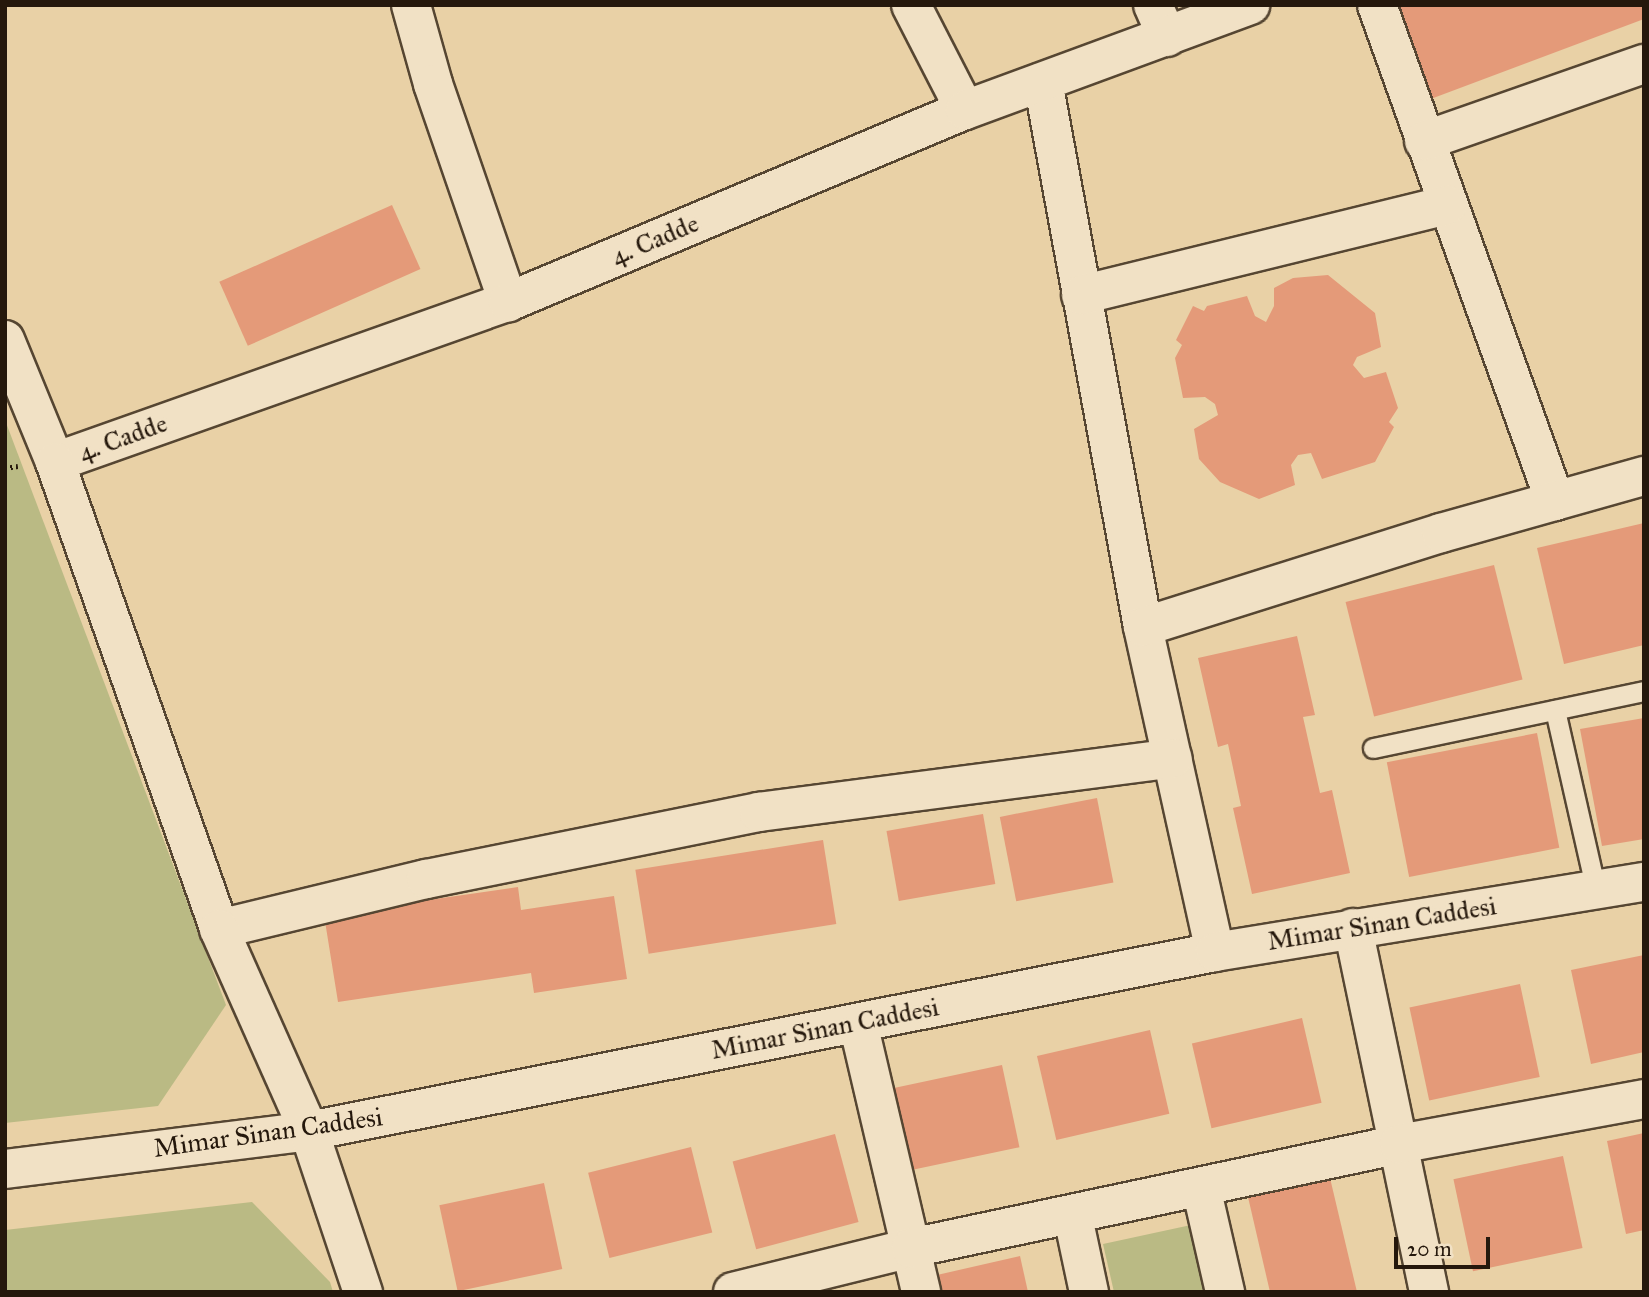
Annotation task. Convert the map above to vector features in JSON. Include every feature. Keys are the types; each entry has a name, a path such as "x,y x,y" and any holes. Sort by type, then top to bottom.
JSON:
{"street":[{"path":"411,5 433,84 508,302"},
{"path":"911,5 965,110"},
{"name":"4. Cadde","path":"55,463 508,302 965,110 1043,82 1160,21 1250,5"},
{"path":"1377,5 1555,502"},
{"path":"1424,141 1644,64"},
{"path":"1043,82 1143,627 1215,952"},
{"path":"1082,295 1447,205"},
{"path":"5,340 55,463 219,929 309,1131 363,1292"},
{"path":"1143,627 1441,533 1644,476"},
{"path":"219,929 426,879 760,812 1172,758"},
{"name":"Mimar Sinan Caddesi","path":"5,1169 309,1131 1215,952 1644,882"},
{"path":"1353,928 1429,1292"},
{"path":"858,1023 921,1292"},
{"path":"733,1292 911,1248 1073,1217 1399,1144 1644,1099"},
{"path":"1201,1187 1225,1292"},
{"path":"1073,1217 1089,1292"}],"lane":[{"path":"1373,748 1644,691"},
{"path":"1555,710 1595,890"}],"green space":[{"path":"5,420 226,1005 158,1106 5,1123"},
{"path":"252,1202 330,1282 333,1292 5,1292 5,1230"},
{"path":"1191,1225 1205,1292 1114,1292 1103,1244"}],"building":[{"path":"1400,5 1644,5 1644,19 1428,100 1392,8"},
{"path":"392,205 420,269 248,346 219,282"},
{"path":"1328,275 1375,313 1381,347 1357,357 1353,365 1364,378 1386,372 1398,408 1389,422 1394,427 1375,462 1322,479 1311,453 1298,455 1291,465 1295,485 1259,499 1220,482 1199,459 1194,429 1218,415 1215,404 1205,397 1183,398 1175,358 1182,345 1176,340 1193,306 1204,311 1207,306 1247,296 1255,316 1266,322 1274,306 1274,288 1293,278"},
{"path":"1644,523 1644,645 1564,664 1537,548"},
{"path":"1494,565 1523,679 1374,717 1346,602"},
{"path":"1297,636 1315,715 1303,717 1320,793 1332,790 1350,873 1252,894 1233,808 1241,806 1228,744 1218,747 1198,658"},
{"path":"1644,718 1644,839 1602,846 1580,729"},
{"path":"1537,733 1559,848 1409,877 1387,762"},
{"path":"1097,798 1113,882 1016,901 1000,817"},
{"path":"983,814 995,884 899,901 886,831"},
{"path":"823,840 836,924 649,954 635,870"},
{"path":"518,887 521,910 614,896 627,979 534,993 531,973 338,1002 324,915"},
{"path":"1644,955 1644,1052 1591,1064 1571,970"},
{"path":"1520,984 1540,1077 1429,1100 1409,1007"},
{"path":"1302,1018 1322,1103 1211,1128 1192,1043"},
{"path":"1150,1030 1169,1114 1056,1140 1037,1056"},
{"path":"1002,1065 1019,1147 902,1172 885,1090"},
{"path":"1644,1133 1644,1230 1626,1234 1607,1141"},
{"path":"835,1134 859,1222 756,1249 733,1161"},
{"path":"691,1147 712,1232 609,1258 588,1173"},
{"path":"1563,1156 1583,1248 1473,1271 1453,1179"},
{"path":"1330,1178 1357,1292 1270,1292 1248,1197"},
{"path":"544,1183 562,1269 458,1291 439,1205"},
{"path":"1020,1256 1028,1292 941,1292 937,1275"}]}
